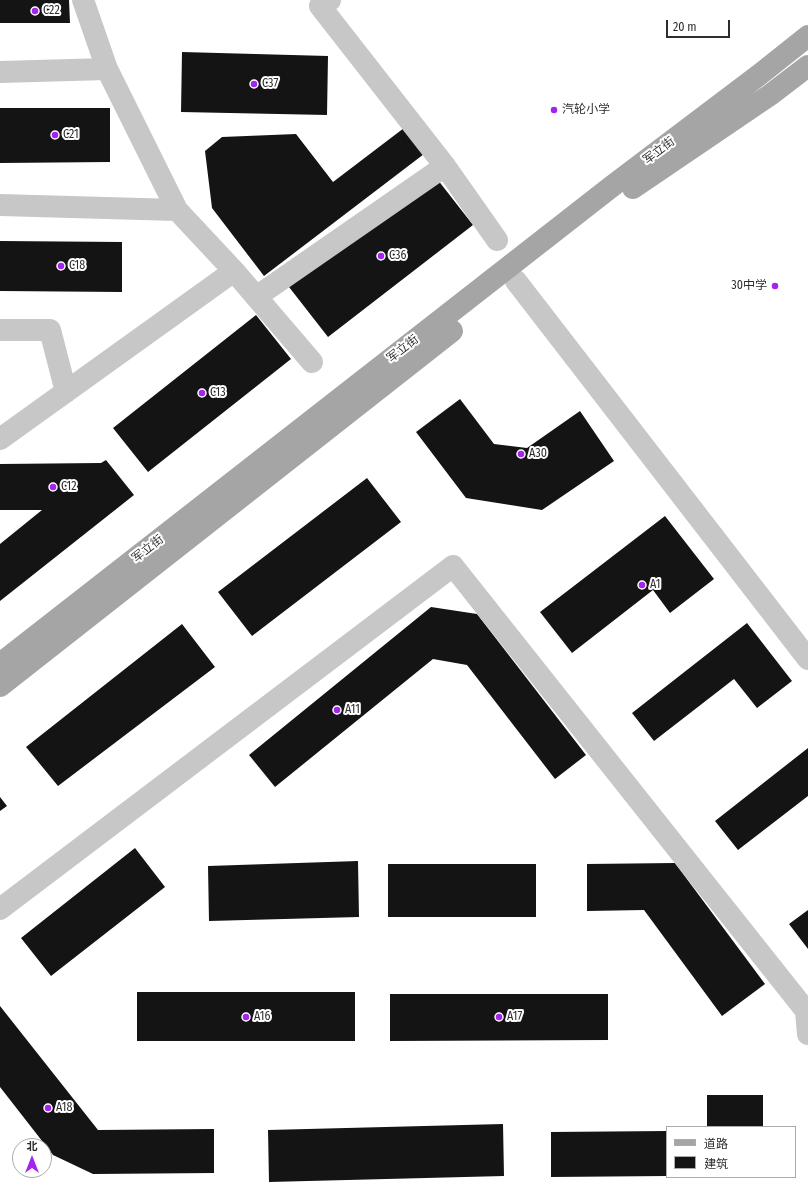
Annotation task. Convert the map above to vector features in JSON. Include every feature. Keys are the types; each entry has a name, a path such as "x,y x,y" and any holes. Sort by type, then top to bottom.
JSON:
{"main road":[{"name":"军立街","path":"0,664 808,36"},
{"name":"军立街","path":"0,686 638,185 770,95 808,66"}],"street":[{"path":"83,0 107,69 177,210 234,271 312,362"},
{"path":"330,0 320,6 445,166 497,240"},
{"path":"0,72 107,69"},
{"path":"256,297 445,166"},
{"path":"0,205 177,210"},
{"path":"0,439 234,271"},
{"path":"516,281 808,659"},
{"path":"0,330 50,330 66,392"},
{"path":"0,909 453,566 806,1011 808,1034"}],"building":[{"name":"C22","path":"0,0 69,0 70,23 0,23"},
{"name":"C37","path":"182,52 328,56 327,115 181,112"},
{"name":"C21","path":"0,108 110,108 110,162 0,163"},
{"path":"404,128 424,154 264,276 212,208 205,151 222,137 296,134 333,182"},
{"name":"C36","path":"434,175 473,225 328,337 289,287"},
{"name":"C18","path":"0,241 122,242 122,292 0,291"},
{"name":"C13","path":"256,315 291,359 148,472 113,428"},
{"name":"A30","path":"460,399 494,444 527,448 580,411 614,461 542,510 466,498 416,432"},
{"path":"106,460 134,495 0,601 0,544 42,510 0,510 0,464 101,463"},
{"path":"367,478 401,522 252,636 218,592"},
{"name":"A1","path":"665,516 714,579 670,613 653,590 572,653 540,612"},
{"name":"A11","path":"431,607 477,614 586,755 555,779 467,665 433,659 275,787 249,755"},
{"path":"747,623 792,681 757,708 734,679 654,741 632,713"},
{"path":"182,624 215,667 58,786 26,747"},
{"path":"808,748 808,796 738,850 715,821"},
{"path":"0,797 7,806 0,811"},
{"path":"135,848 165,887 51,976 21,938"},
{"path":"358,861 359,917 209,921 208,866"},
{"path":"675,863 765,984 722,1016 644,910 587,911 587,864"},
{"path":"388,864 536,864 536,917 388,917"},
{"path":"808,910 808,949 789,924"},
{"name":"A16","path":"137,992 355,992 355,1041 137,1041"},
{"name":"A17","path":"390,994 608,994 608,1040 390,1041"},
{"name":"A18","path":"0,1006 98,1130 214,1129 214,1173 93,1174 53,1155 52,1138 40,1138 0,1087"},
{"path":"707,1095 763,1095 763,1126 707,1126"},
{"path":"503,1124 504,1176 269,1182 268,1130"},
{"path":"666,1131 666,1176 551,1177 551,1132"}],"place":[{"name":"C22","path":"35,11"},
{"name":"C37","path":"254,84"},
{"name":"汽轮小学","path":"554,110"},
{"name":"C21","path":"55,135"},
{"name":"C36","path":"381,256"},
{"name":"C18","path":"61,266"},
{"name":"30中学","path":"775,286"},
{"name":"C13","path":"202,393"},
{"name":"A30","path":"521,454"},
{"name":"C12","path":"53,487"},
{"name":"A1","path":"642,585"},
{"name":"A11","path":"337,710"},
{"name":"A16","path":"246,1017"},
{"name":"A17","path":"499,1017"},
{"name":"A18","path":"48,1108"}]}
